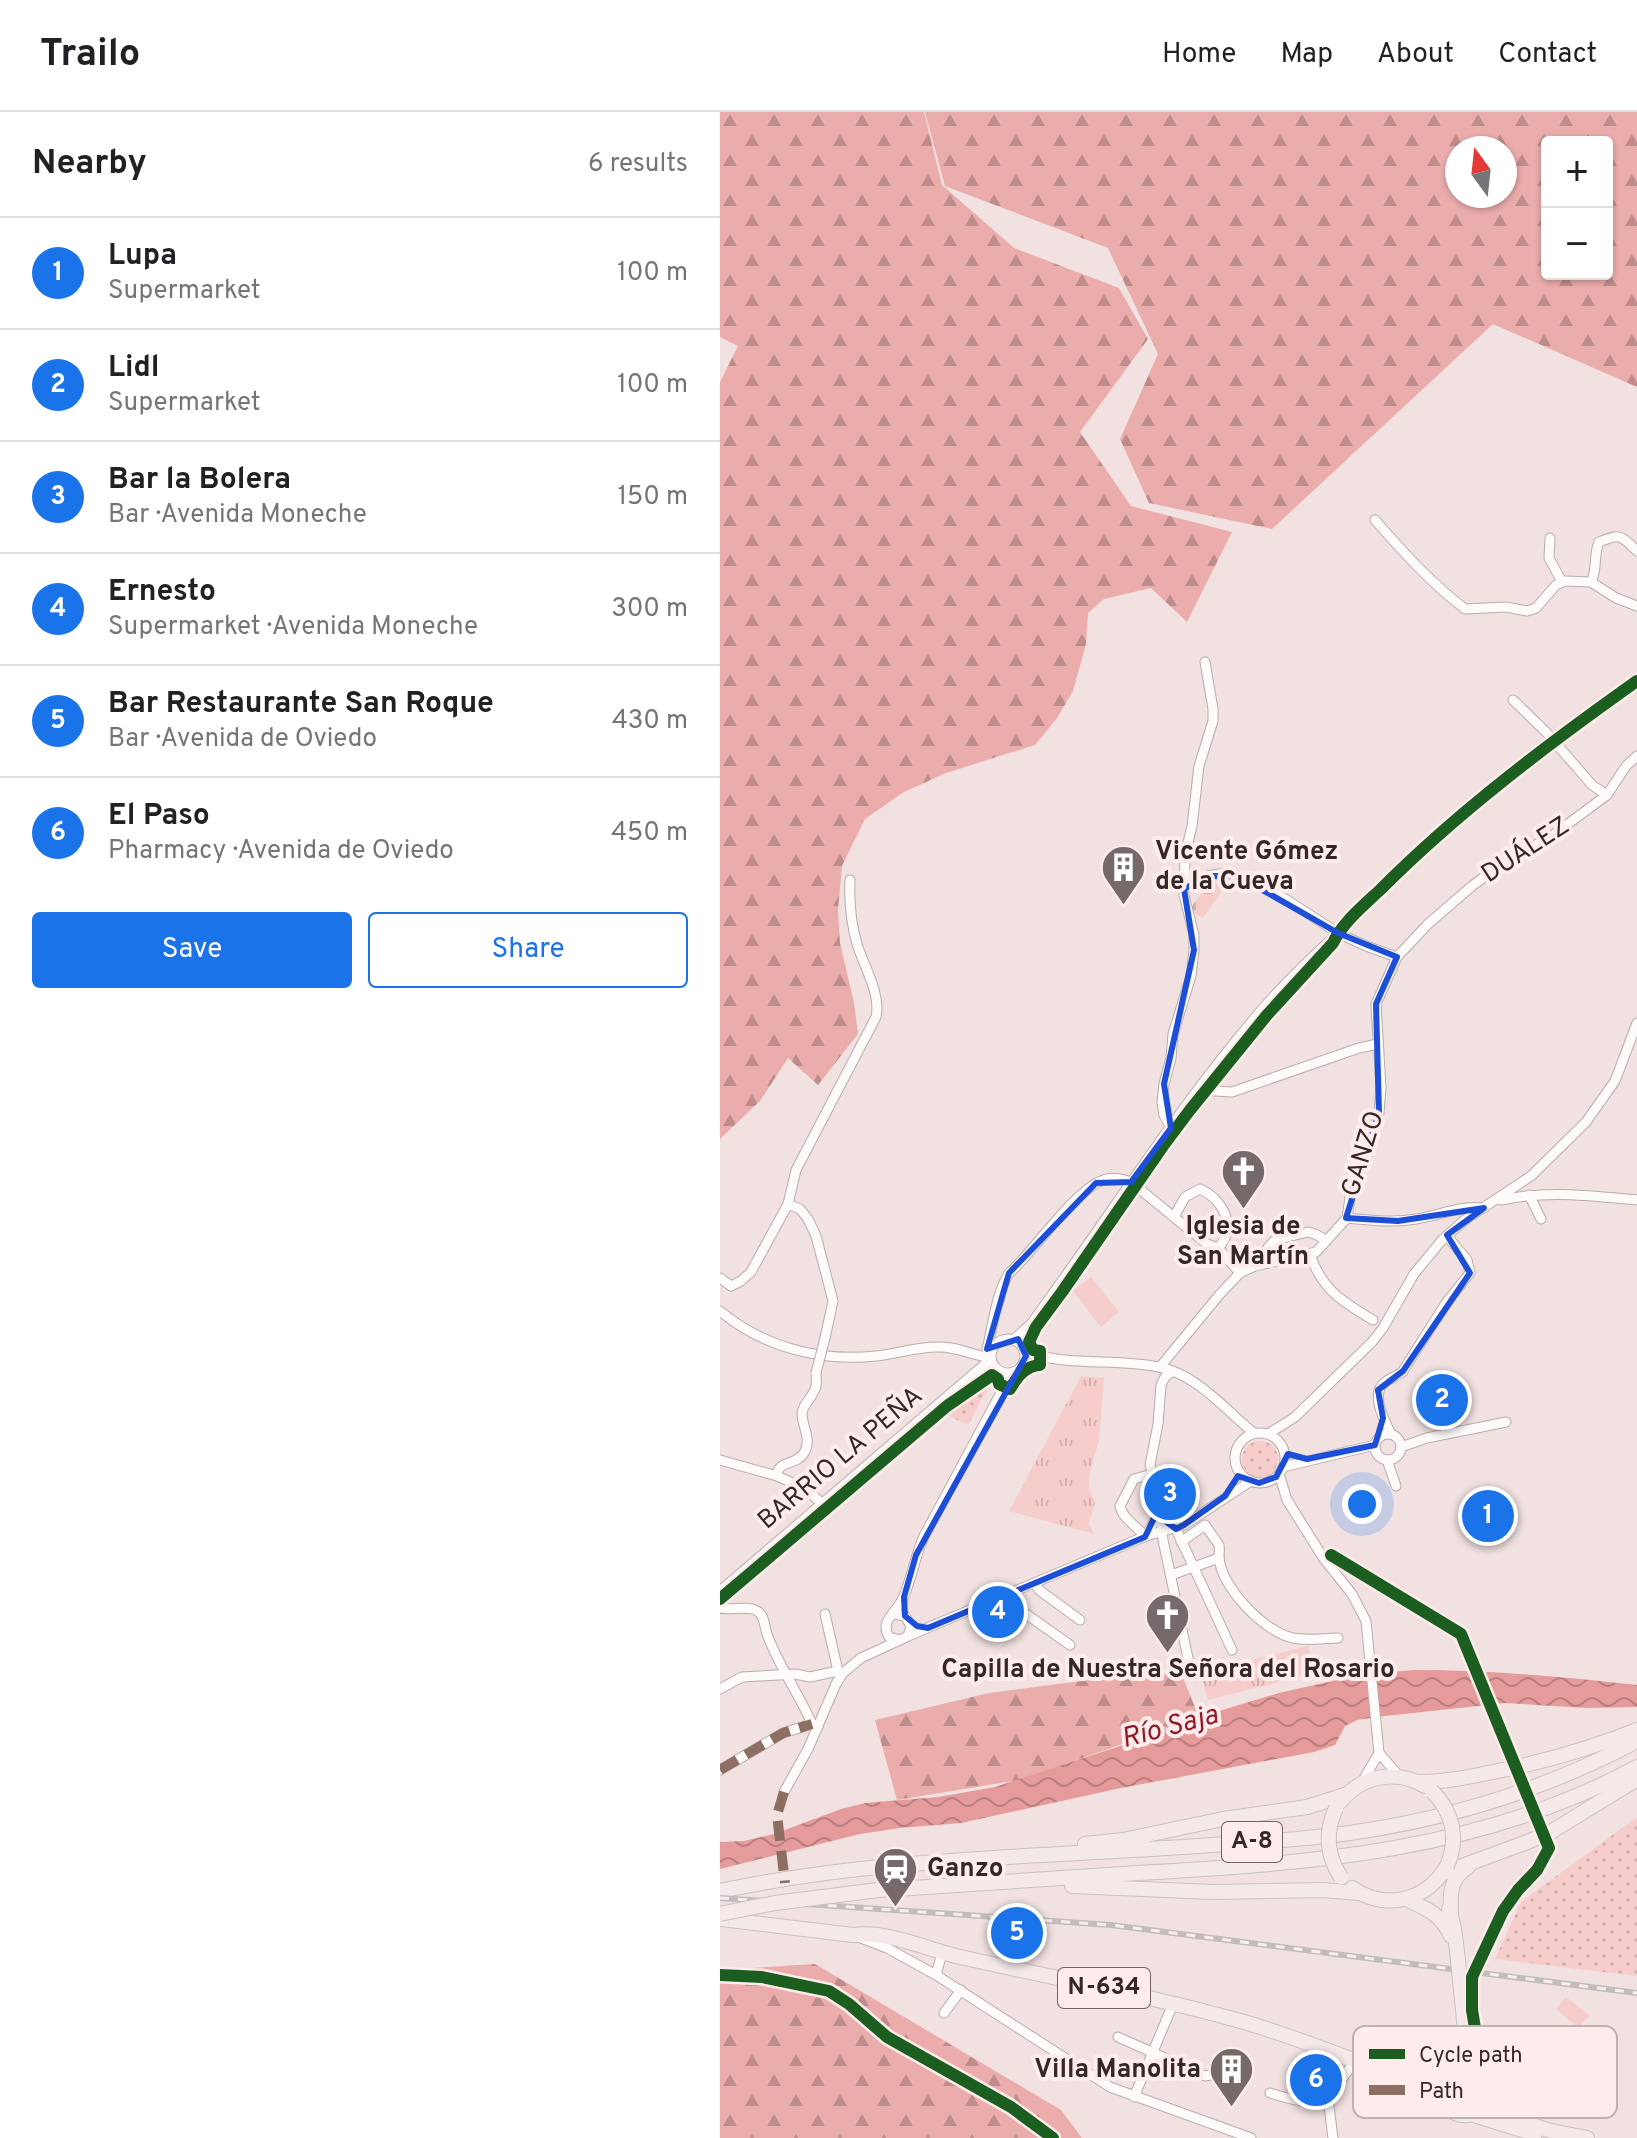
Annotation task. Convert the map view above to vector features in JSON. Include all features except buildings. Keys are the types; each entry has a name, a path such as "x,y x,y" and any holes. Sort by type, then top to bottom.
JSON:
{"highway":[{"path":"1426,1787 1610,1748 1637,1730"},
{"name":"A-8","path":"720,1891 802,1876 878,1867 1298,1839 1370,1830 1442,1815 1553,1780 1610,1748 1637,1741"},
{"name":"A-8","path":"720,1916 775,1903 881,1890 1279,1864 1376,1852 1433,1841 1507,1821 1570,1798 1637,1767"},
{"path":"1359,1893 1341,1877 1333,1863 1328,1839 1336,1808 1345,1795 1362,1782 1377,1777 1399,1776 1426,1787 1446,1808 1452,1826 1453,1845 1444,1872 1457,1951 1464,2026"},
{"path":"1451,1916 1452,1884 1463,1870 1511,1852 1549,1833 1637,1779"},
{"path":"878,1867 1123,1840 1223,1819 1307,1807 1345,1795"},
{"path":"881,1890 1076,1886 1202,1892 1323,1890 1359,1893 1382,1901 1406,1899 1426,1890 1444,1872 1549,1833"},
{"path":"1406,1899 1442,1920 1457,1951"},
{"name":"N-634","path":"720,1916 853,1935 881,1935 942,1953 1243,2022 1353,2060"},
{"name":"N-634","path":"1484,2118 1551,2138"},
{"path":"1520,2118 1544,2128 1587,2138"}],"street":[{"path":"1375,520 1441,591 1465,609 1506,607 1527,611 1536,608 1562,582 1591,582 1616,598 1637,606"},
{"path":"1591,582 1596,571 1596,547 1599,542 1616,535 1623,537 1637,551"},
{"path":"1550,538 1549,558 1562,582"},
{"path":"1171,1128 1164,1115 1164,1084 1173,1034 1191,976 1194,950 1194,935 1187,915 1184,889 1185,855 1192,826 1199,766 1213,721 1205,662"},
{"path":"1553,740 1637,681"},
{"path":"1513,700 1592,785 1607,795"},
{"name":"DUÁLEZ","path":"1446,908 1499,866 1553,835 1607,795 1626,766 1637,756"},
{"path":"1184,889 1208,876 1225,873 1238,876 1284,898 1338,933 1397,957"},
{"path":"720,1278 731,1286 751,1272 788,1204 796,1170 876,1017 876,996 856,940 850,880"},
{"name":"GANZO","path":"1446,908 1397,957 1376,1004 1381,1087 1379,1113 1371,1145 1351,1190 1347,1218 1398,1221 1465,1208 1484,1208"},
{"path":"720,1311 770,1341 804,1352 832,1357 878,1356 937,1347 967,1351 1021,1366 1021,1350 1031,1324 1131,1182 1203,1084 1265,1007 1300,968 1338,933"},
{"name":"GANZO","path":"1268,1434 1295,1417 1378,1335 1428,1254 1447,1236 1531,1176 1574,1135 1615,1081 1637,1023"},
{"path":"1203,1084 1214,1091 1232,1092 1378,1044"},
{"path":"1531,1176 1541,1219"},
{"path":"874,1651 882,1641 888,1618 904,1597 924,1536 1004,1387 996,1361 994,1308 1009,1273 1043,1234 1096,1183 1117,1178 1131,1182 1207,1244 1218,1248 1240,1273"},
{"path":"1174,1217 1189,1193 1200,1189 1211,1195 1222,1207 1227,1225 1227,1236 1218,1248"},
{"name":"GANZO","path":"1495,1201 1533,1195 1582,1194 1637,1200"},
{"name":"BARRIO LA PEÑA","path":"777,1476 777,1469 802,1457 805,1452 807,1432 803,1409 816,1388 816,1373 833,1301 816,1236 800,1209 788,1204"},
{"path":"1160,1367 1240,1273 1255,1266 1316,1252 1347,1218"},
{"path":"1269,1263 1267,1249 1275,1240 1308,1232 1326,1240"},
{"path":"1395,1483 1379,1398 1381,1387 1403,1371 1446,1303 1470,1273 1467,1260 1447,1236"},
{"path":"1310,1254 1318,1275 1332,1292 1373,1320"},
{"path":"996,1361 999,1341 1040,1357 1160,1367 1195,1383 1254,1433 1268,1434 1283,1448 1307,1459"},
{"path":"967,1351 975,1363 975,1373"},
{"path":"1173,1354 1175,1374"},
{"name":"BARRIO LA PEÑA","path":"963,1385 975,1373 996,1361"},
{"name":"BARRIO LA PEÑA","path":"720,1591 963,1385 996,1361"},
{"path":"1152,1535 1160,1511 1150,1465 1161,1385 1175,1374"},
{"path":"1231,1415 1239,1445"},
{"name":"GANZO","path":"1283,1448 1286,1431 1295,1417"},
{"path":"1254,1433 1239,1445 1235,1456 1240,1473 1259,1483 1268,1482 1281,1470 1307,1459 1506,1422"},
{"path":"1283,1448 1281,1470 1287,1500"},
{"name":"BARRIO LA PEÑA","path":"720,1460 777,1476 811,1492 823,1504"},
{"path":"1225,1496 1240,1473"},
{"path":"1152,1474 1134,1479 1120,1506 1124,1515 1152,1535"},
{"path":"720,1689 742,1677 787,1674 810,1677 841,1672 874,1651 904,1638 1152,1535 1176,1529 1251,1481"},
{"path":"1268,1482 1287,1500 1313,1542 1352,1594 1366,1621 1379,1753 1362,1782"},
{"path":"1160,1511 1152,1523 1152,1535 1171,1575 1189,1663"},
{"path":"1160,1511 1176,1529 1232,1650"},
{"path":"1181,1542 1205,1525 1219,1545 1224,1575 1235,1593 1251,1614 1268,1628 1293,1638 1338,1638"},
{"path":"1171,1575 1219,1558"},
{"path":"1035,1584 1080,1620"},
{"path":"1007,1595 1009,1602 1070,1645"},
{"path":"904,1597 911,1626 904,1638"},
{"path":"720,1608 758,1611 793,1689 815,1725"},
{"path":"784,1792 808,1749 815,1725 841,1672 825,1614"},
{"path":"894,1614 928,1628"},
{"path":"885,1631 889,1637 904,1638"},
{"path":"720,1770 783,1733 815,1725"},
{"path":"1379,1753 1399,1776"},
{"path":"853,1935 887,1948 936,1975 1101,2082 1134,2097 1251,2138"},
{"path":"936,1975 942,1953"},
{"path":"944,2013 961,1990"},
{"path":"1134,2097 1173,2004"},
{"path":"1118,2037 1205,2076 1211,2075"},
{"path":"1270,2093 1297,2101 1328,2098 1353,2064"},
{"path":"1328,2098 1333,2138"}],"highlighted area":[{"path":"1208,876 1238,876 1338,933 1397,957 1376,1004 1379,1113 1346,1218 1398,1221 1484,1208 1447,1235 1470,1273 1403,1371 1378,1390 1383,1418 1375,1445 1307,1459 1288,1454 1276,1477 1259,1483 1238,1476 1225,1496 1176,1529 1156,1514 1145,1537 928,1628 917,1626 905,1616 904,1597 916,1555 1026,1356 1018,1339 987,1349 1009,1273 1096,1183 1131,1182 1171,1128 1164,1084 1194,950 1184,889"}],"green space":[{"path":"720,112 924,112 942,185 1014,248 1119,288 1148,339 1080,432 1131,506 1232,532 1187,622 1151,588 1104,599 1088,613 1086,644 1073,691 1057,718 1035,745 946,773 904,792 865,819 842,866 838,910 840,943 858,1034 818,1085 788,1058 760,1101 720,1139 720,382 738,346 720,337"},
{"path":"925,112 1637,112 1637,387 1493,324 1272,529 1149,503 1120,439 1158,354 1108,248 945,186"},
{"path":"1212,880 1224,888 1203,918 1189,910"},
{"path":"1091,1277 1119,1312 1101,1327 1073,1291"},
{"path":"1081,1376 1104,1378 1099,1441 1089,1476 1095,1503 1089,1523 1094,1534 1009,1511"},
{"path":"990,1379 992,1381 968,1425 947,1415 949,1409"},
{"path":"1260,1441 1273,1446 1278,1459 1273,1472 1260,1477 1247,1472 1242,1459 1247,1446"},
{"path":"1308,1646 1315,1673 1208,1700 1200,1673"},
{"path":"1181,1673 1199,1717 1020,1780 897,1800 875,1720 989,1693 1089,1680"},
{"path":"1637,1817 1637,1976 1495,1959 1521,1902"},
{"path":"815,1964 1061,2110 1082,2138 720,2138 720,1970"},
{"path":"1566,1997 1589,2015 1581,2026 1577,2026 1556,2009"}],"water":[{"name":"Río Saja","path":"1415,1670 1526,1674 1637,1685 1637,1707 1587,1708 1505,1703 1357,1720 1345,1726 1335,1745 1314,1752 1121,1788 961,1823 860,1834 720,1869 720,1842 744,1841 774,1834 865,1803 938,1797 995,1787 1279,1693 1364,1674"}],"railway":[{"path":"720,1898 1111,1925 1637,1993"}],"marked path":[{"path":"720,1770 783,1733 812,1724"},
{"path":"784,1792 777,1815 785,1883"}],"cycle path":[{"path":"720,1599 947,1406 992,1375 999,1384 1010,1389 1022,1373 1040,1365 1040,1351 1033,1350 1029,1342 1036,1327 1190,1110 1267,1015 1333,943 1348,921 1473,806 1537,754 1637,681"},
{"path":"1331,1555 1461,1634 1549,1848 1537,1870 1503,1911 1472,1977 1475,2026"},
{"path":"720,1975 762,1977 829,1991 887,2037 1011,2107 1053,2138"}],"place":[{"name":"Vicente Gómez de la Cueva","path":"1124,906"},
{"name":"Iglesia de San Martín","path":"1243,1211"},
{"name":"Lidl","path":"1442,1400"},
{"name":"Bar la Bolera","path":"1170,1494"},
{"name":"Lupa","path":"1488,1516"},
{"name":"Ernesto","path":"998,1612"},
{"name":"Capilla de Nuestra Señora del Rosario","path":"1168,1654"},
{"name":"Ganzo","path":"896,1908"},
{"name":"Bar Restaurante San Roque","path":"1017,1933"},
{"name":"El Paso","path":"1316,2080"},
{"name":"Villa Manolita","path":"1232,2109"}]}
